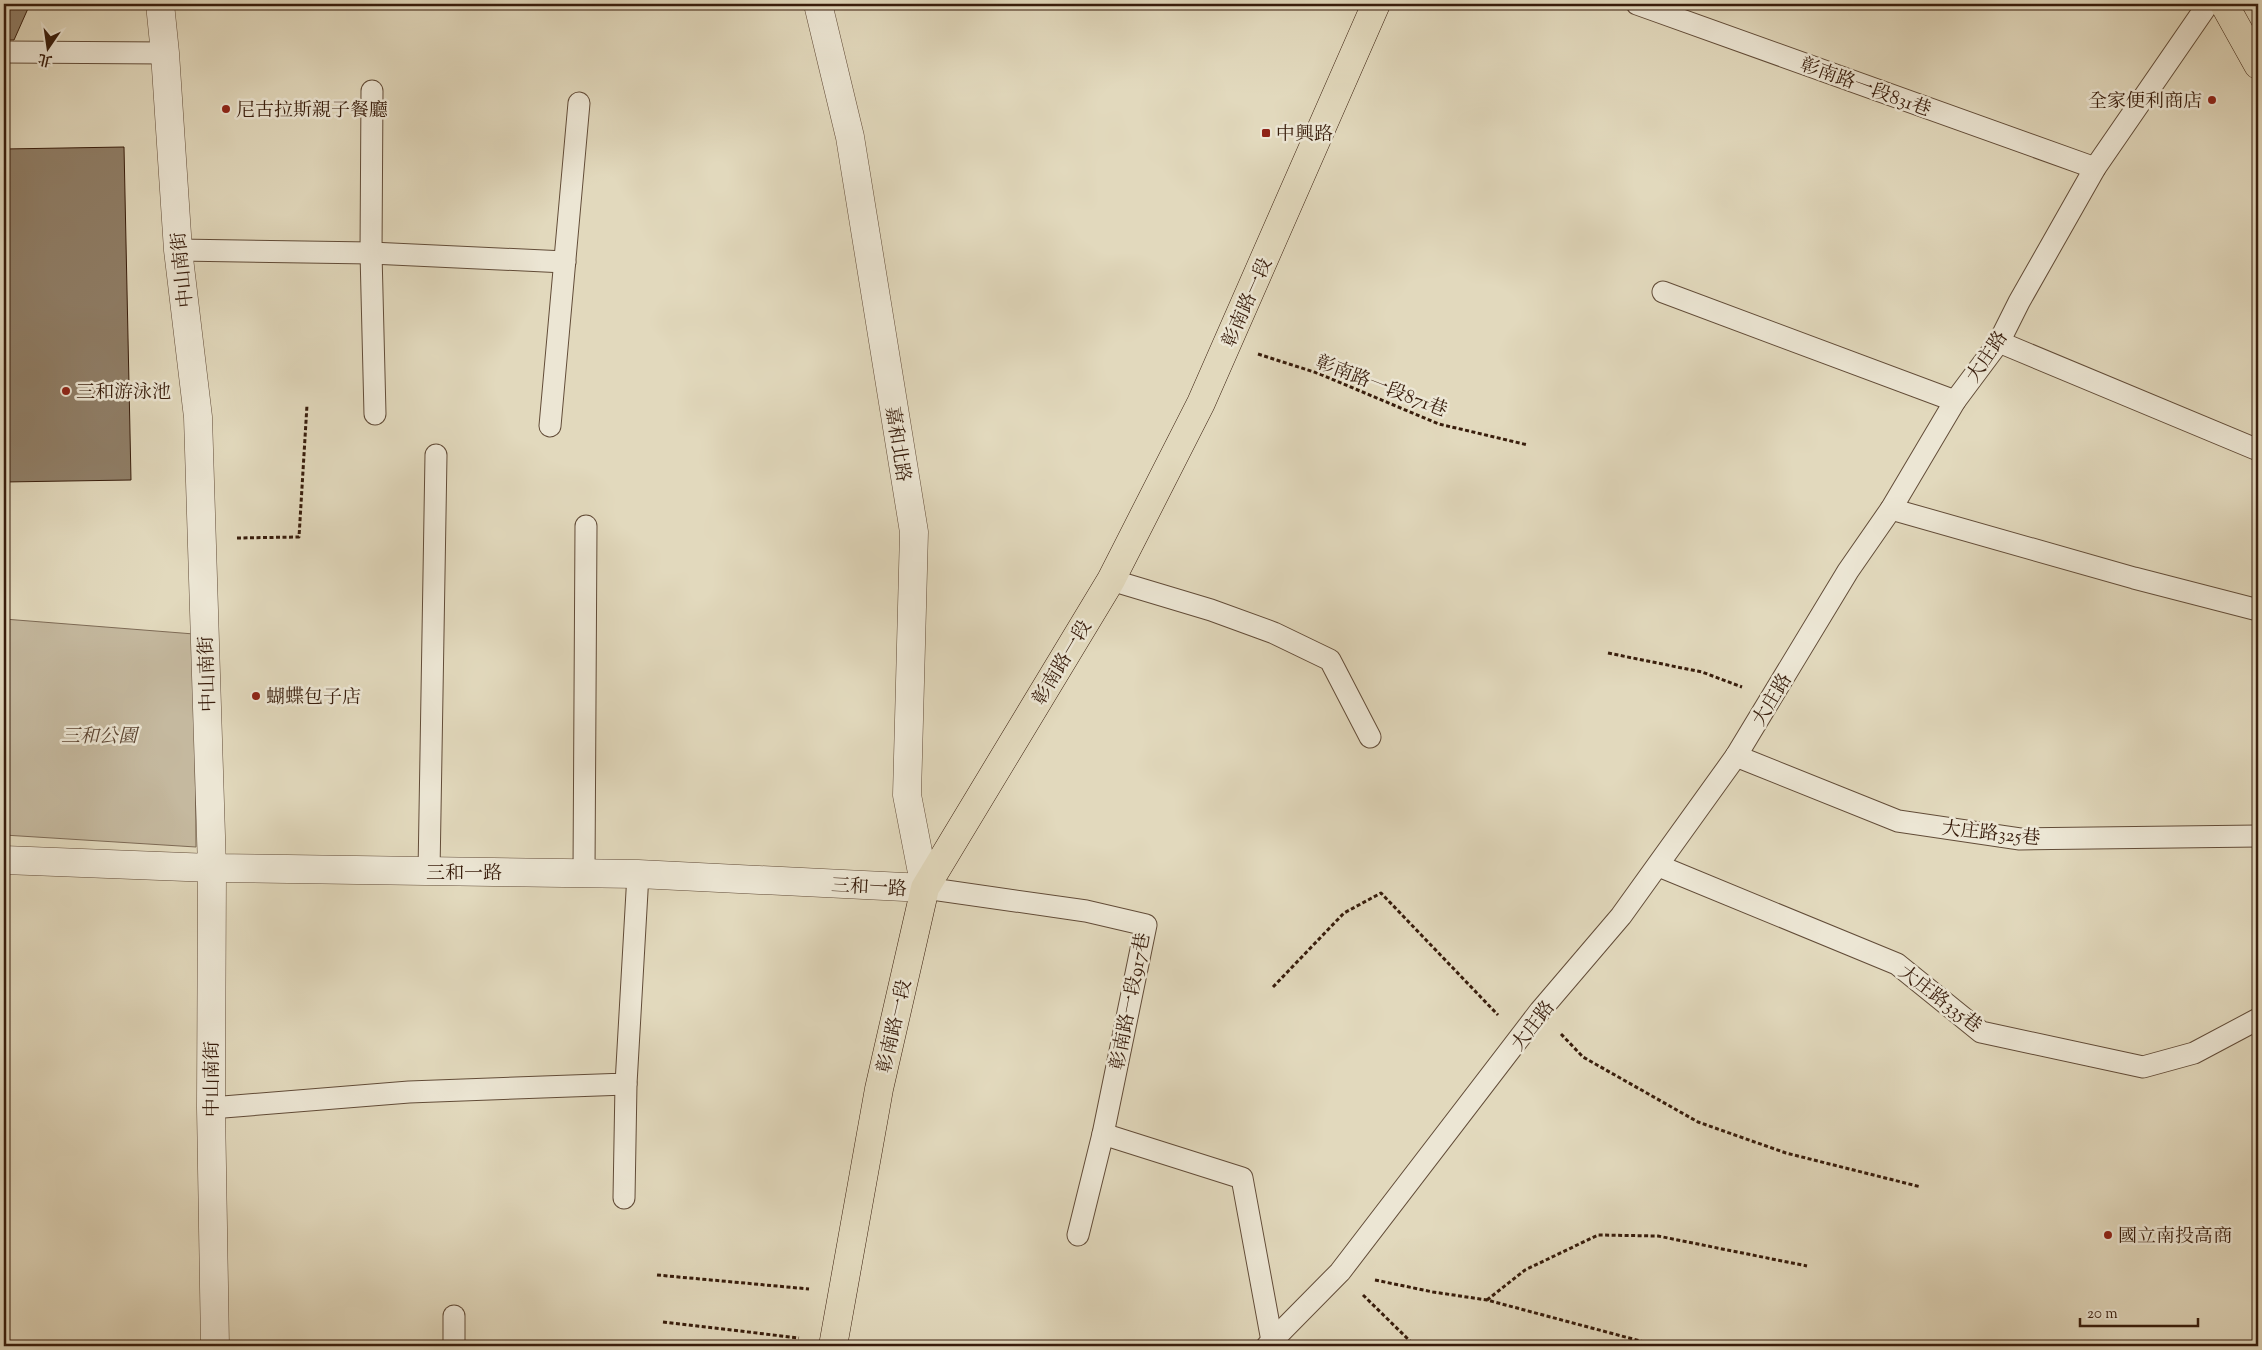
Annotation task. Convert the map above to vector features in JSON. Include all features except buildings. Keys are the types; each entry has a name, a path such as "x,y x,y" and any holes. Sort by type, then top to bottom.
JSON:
{"main road":[{"name":"彰南路一段","path":"833,1344 879,1089 924,888 1111,580 1201,403 1376,4"},
{"path":"2224,4 2258,65"}],"street":[{"name":"中山南街","path":"160,4 178,250 198,418 212,868 211,1108 215,1346"},
{"name":"嘉和北路","path":"818,4 850,137 914,532 908,795 924,888"},
{"name":"三和一路","path":"4,860 212,868 429,872 584,872 924,888"}],"lane":[{"name":"大庄路","path":"1269,1343 1340,1272 1540,1011 1622,916 1659,866 1736,756 1848,571 1890,509 1955,401 1999,342 2019,302 2095,168 2208,4"},
{"name":"彰南路一段831巷","path":"1649,6 2095,168"},
{"path":"4,52 165,52"},
{"path":"372,91 371,253 375,414"},
{"path":"550,426 579,103"},
{"path":"178,250 371,253 564,262"},
{"path":"1664,292 1955,401"},
{"path":"1999,342 2258,450"},
{"path":"429,872 436,455"},
{"path":"1890,509 2134,578 2258,610"},
{"path":"584,872 586,526"},
{"path":"1111,580 1211,610 1256,626 1330,660 1370,737"},
{"name":"大庄路325巷","path":"1736,756 1898,820 2020,839 2258,836"},
{"name":"大庄路335巷","path":"1659,866 1897,964 1981,1032 2143,1067 2194,1053 2258,1019"},
{"path":"624,1198 626,1084 638,874"},
{"name":"彰南路一段917巷","path":"924,888 1086,911 1146,925 1103,1134 1078,1234"},
{"path":"211,1108 409,1092 626,1084"},
{"path":"1103,1134 1242,1178 1269,1343"},
{"path":"454,1316 454,1346"}],"path":[{"name":"彰南路一段871巷","path":"1227,344 1317,373 1439,424 1528,445"},
{"path":"202,539 298,537 307,405"},
{"path":"1608,653 1702,672 1770,698"},
{"path":"1273,987 1344,913 1381,893 1520,1039"},
{"path":"1540,1011 1583,1057 1698,1122 1786,1153 1921,1187"},
{"path":"1487,1300 1525,1270 1598,1235 1658,1236 1807,1266"},
{"path":"1340,1272 1433,1292 1487,1300 1659,1346"},
{"path":"1340,1272 1412,1343"},
{"path":"657,1275 842,1292"},
{"path":"663,1322 833,1344"}],"green space":[{"name":"三和公園","path":"4,619 194,634 196,847 4,835"}],"place":[{"name":"全家便利商店","path":"2212,100"},
{"name":"尼古拉斯親子餐廳","path":"226,109"},
{"name":"中興路","path":"1266,133"},
{"name":"三和游泳池","path":"66,391"},
{"name":"蝴蝶包子店","path":"256,696"},
{"name":"國立南投高商","path":"2108,1235"}]}
